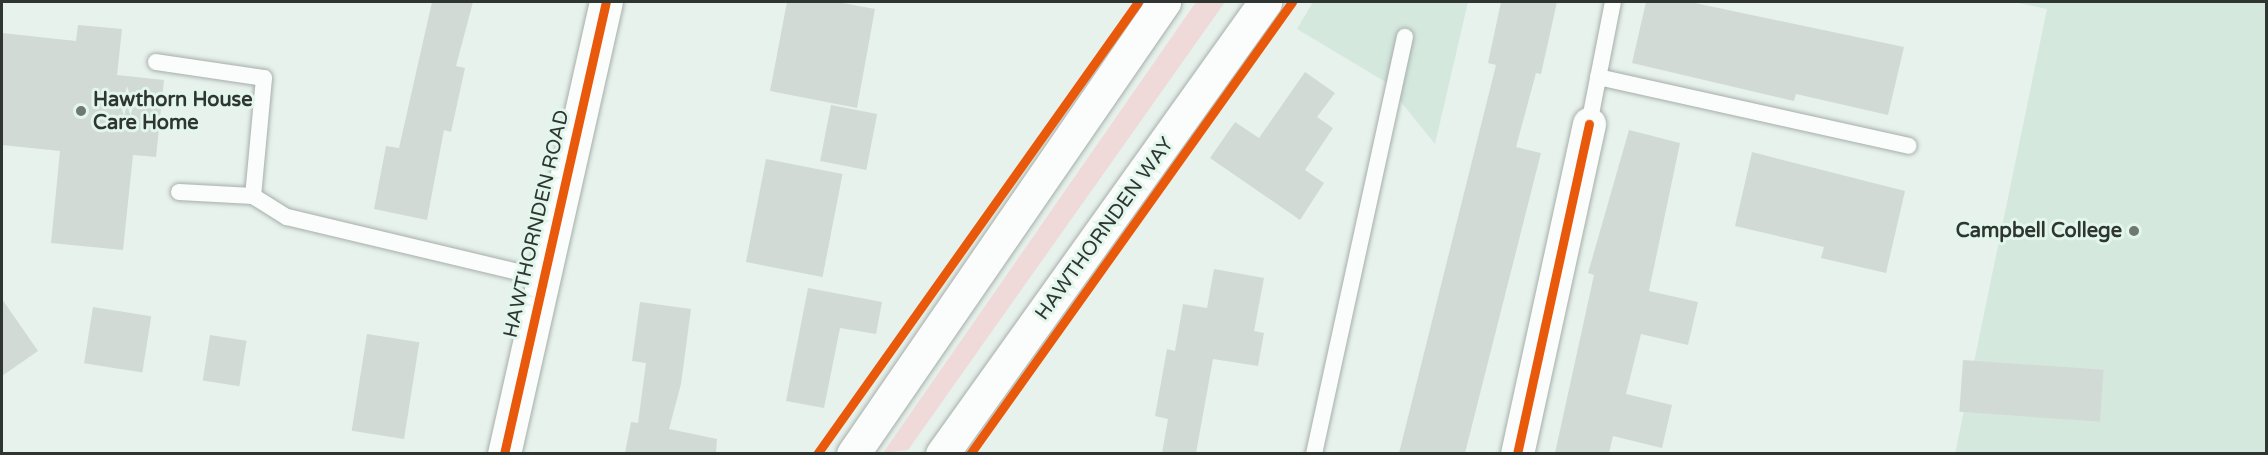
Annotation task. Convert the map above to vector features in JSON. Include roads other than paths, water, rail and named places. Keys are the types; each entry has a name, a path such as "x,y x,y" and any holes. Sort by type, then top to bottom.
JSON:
{"main road":[{"name":"HAWTHORNDEN ROAD","path":"504,453 606,2"},
{"path":"853,453 1164,2"},
{"name":"HAWTHORNDEN WAY","path":"942,453 1265,2"},
{"path":"1516,453 1589,124"}],"lane":[{"path":"1589,124 1612,2"},
{"path":"1314,453 1405,37"},
{"path":"156,62 264,78 254,196"},
{"path":"1598,77 1908,146"},
{"path":"179,192 254,196 287,217 543,278"}],"place":[{"name":"Hawthorn House Care Home","path":"81,111"},
{"name":"Campbell College","path":"2134,231"}]}
